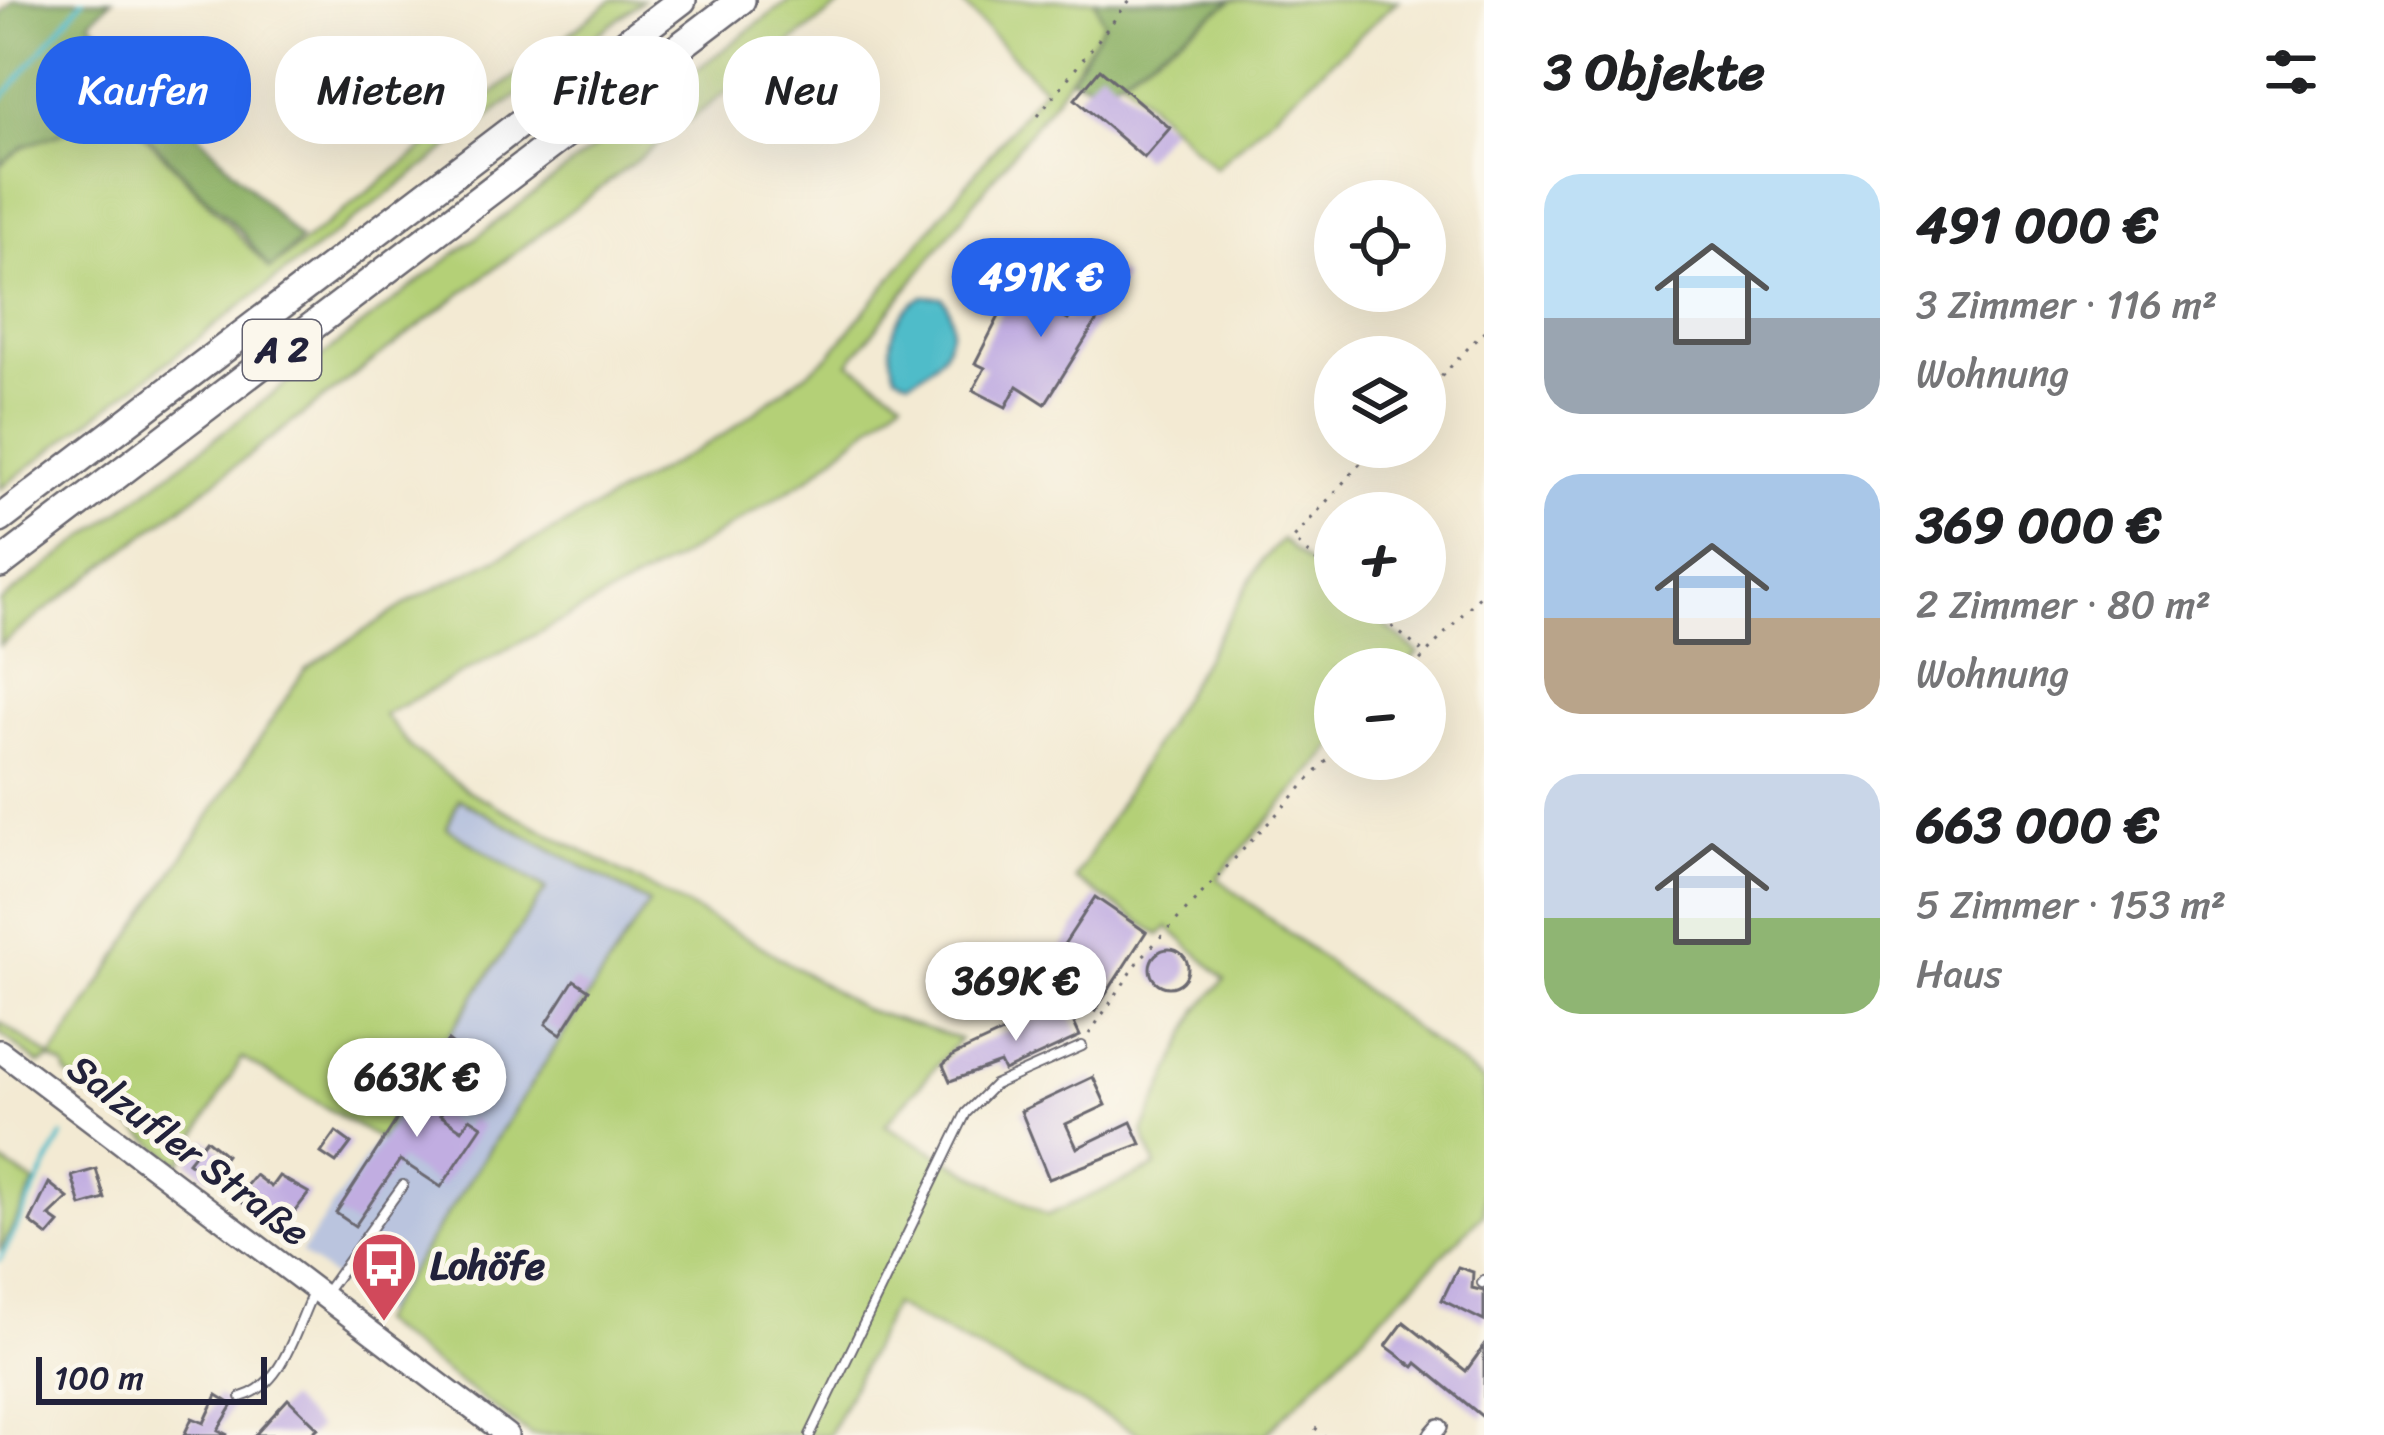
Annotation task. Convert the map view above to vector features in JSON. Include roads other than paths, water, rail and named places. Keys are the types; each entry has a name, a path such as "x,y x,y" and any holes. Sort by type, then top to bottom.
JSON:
{"highway":[{"name":"A 2","path":"0,519 682,0"},
{"name":"A 2","path":"0,565 741,0"}],"main road":[{"name":"Salzufler Straße","path":"0,1051 508,1435"}],"lane":[{"path":"810,1435 966,1113 994,1085 1082,1046"},
{"path":"242,1397 258,1393 273,1378 318,1294 404,1185"}],"water":[{"path":"923,296 942,297 949,310 951,334 940,357 909,380 896,374 892,340 905,311"}],"waterway":[{"path":"0,101 83,0"},
{"path":"0,1260 62,1136"}],"place":[{"name":"Lohöfe","path":"384,1324"}]}
